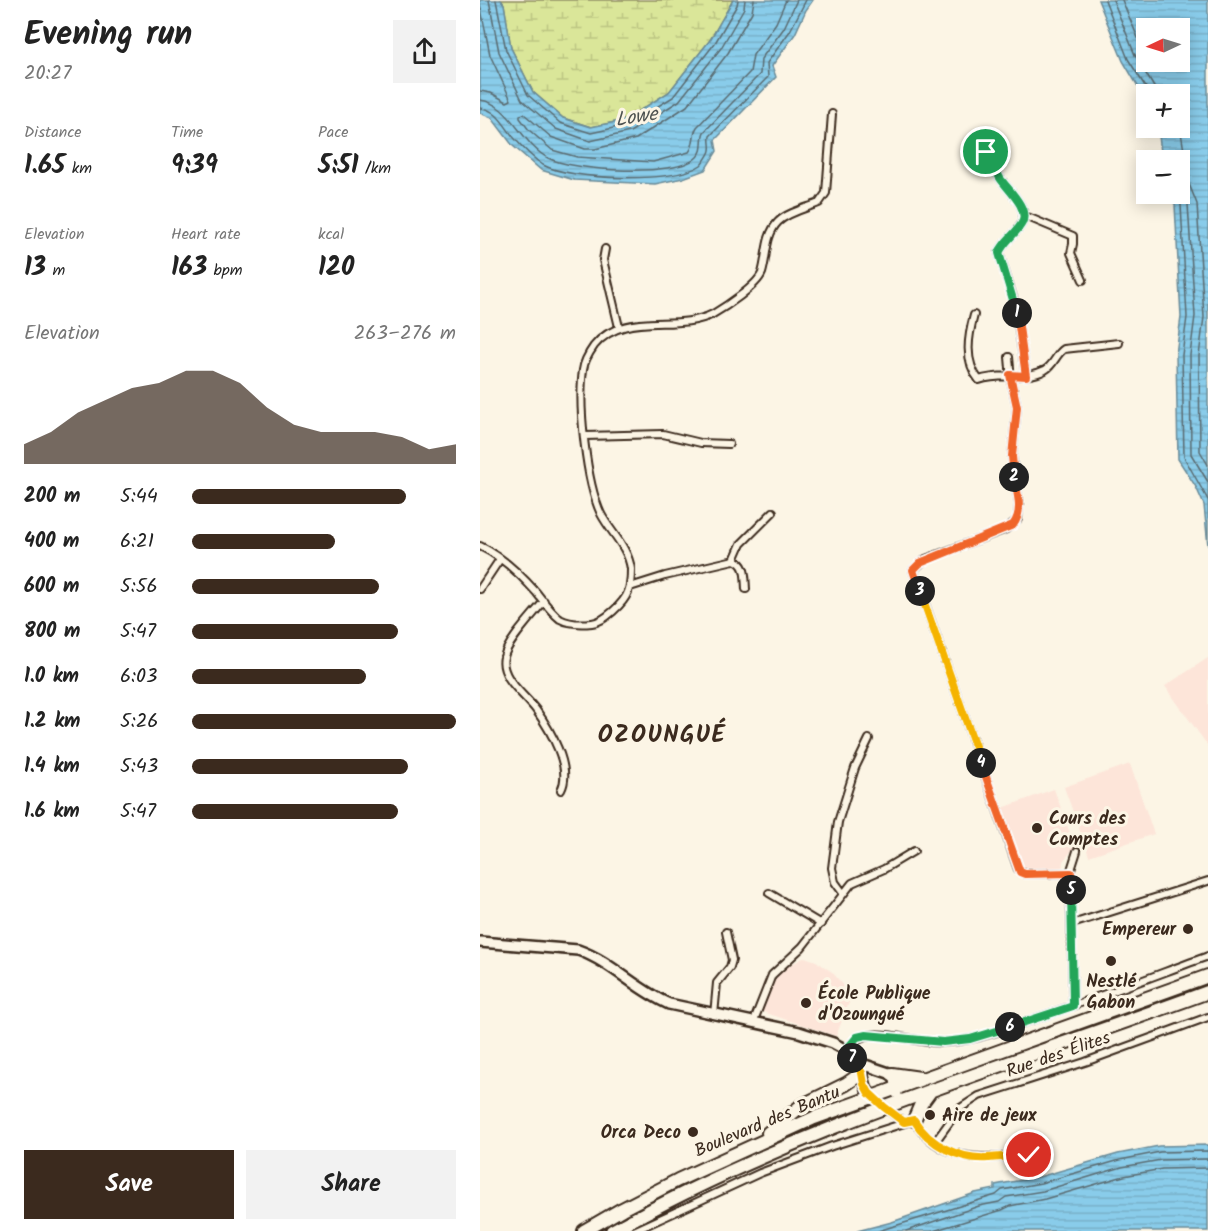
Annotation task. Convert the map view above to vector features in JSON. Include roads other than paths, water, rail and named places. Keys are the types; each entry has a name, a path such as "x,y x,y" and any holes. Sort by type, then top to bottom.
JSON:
{"highway":[{"name":"Boulevard des Bantu","path":"584,1231 678,1180 813,1118 1208,975"},
{"name":"Boulevard des Bantu","path":"612,1231 661,1204 754,1159 898,1101 1094,1034 1208,992"},
{"path":"754,1144 801,1106 846,1084 862,1073"},
{"path":"892,1074 924,1078"},
{"path":"909,1121 932,1089"}],"street":[{"path":"480,546 515,572 560,619 595,623 627,596 630,587 629,560 625,548 603,517 597,504 585,436 581,409 583,369 588,354 606,334 619,327 692,321 705,317 728,304 758,279 774,227 780,220 819,203 823,199 832,114"},
{"path":"986,152 1000,179 1018,202 1023,215 1022,223 999,253 1015,304 1026,376"},
{"path":"1023,215 1073,236 1072,258 1083,280"},
{"path":"605,249 603,260 619,327"},
{"path":"974,315 969,333 969,360 977,379 995,375 1036,374 1050,367 1064,349 1119,343"},
{"path":"1009,357 1010,375 1017,407 1012,456 1019,504 1018,519 1006,529 926,560 913,570 1018,869 1025,874 1071,873"},
{"path":"585,436 663,434 701,443 729,444"},
{"path":"734,560 749,533 773,512"},
{"path":"480,589 500,559"},
{"path":"630,587 665,576 734,560 744,566 746,589"},
{"path":"544,601 508,645 503,664 512,681 553,737 564,769 565,778 561,790"},
{"path":"843,893 835,882 832,868 838,822 855,768 869,739"},
{"path":"753,1023 772,975 795,954 852,883 884,869 914,851"},
{"path":"1073,1006 1071,873 1077,852"},
{"path":"1072,924 1208,882"},
{"path":"769,893 821,924"},
{"path":"714,1015 717,983 730,967 732,960 726,932"},
{"path":"480,942 578,950 593,955 660,1000 714,1015 811,1035 848,1053 865,1065 892,1074 898,1101 909,1121"},
{"path":"848,1053 857,1037 866,1035 876,1034 929,1042 964,1040 1073,1006 1208,956"},
{"name":"Rue des Élites","path":"935,1142 959,1108 979,1096 1085,1062 1208,1017"},
{"path":"848,1053 862,1073 864,1084 884,1107 909,1121 946,1149 969,1158 1029,1155"},
{"path":"634,1231 760,1173 909,1121"}],"water":[{"name":"Lowe","path":"480,0 501,0 504,4 511,48 533,92 563,118 591,127 625,120 669,92 710,40 733,0 813,0 795,34 772,66 776,77 715,140 717,151 705,170 655,184 574,180 541,170 513,146 492,118 480,113"},
{"path":"1098,0 1208,0 1208,546 1204,505 1196,487 1178,459 1176,354 1181,317 1174,204 1190,204 1190,150 1161,150 1159,138 1190,138 1190,84 1137,84 1123,61"},
{"path":"1208,1145 1208,1231 857,1231 892,1222 975,1193 995,1189 995,1185 1039,1177 1118,1154 1159,1146"}],"place":[{"name":"Cours des Comptes","path":"1037,828"},
{"name":"Empereur","path":"1188,929"},
{"name":"Nestlé Gabon","path":"1111,961"},
{"name":"École Publique d'Ozoungué","path":"806,1003"},
{"name":"Aire de jeux","path":"930,1115"},
{"name":"Orca Deco","path":"693,1132"}],"district":[{"name":"OZOUNGUÉ","path":"662,734"}]}
